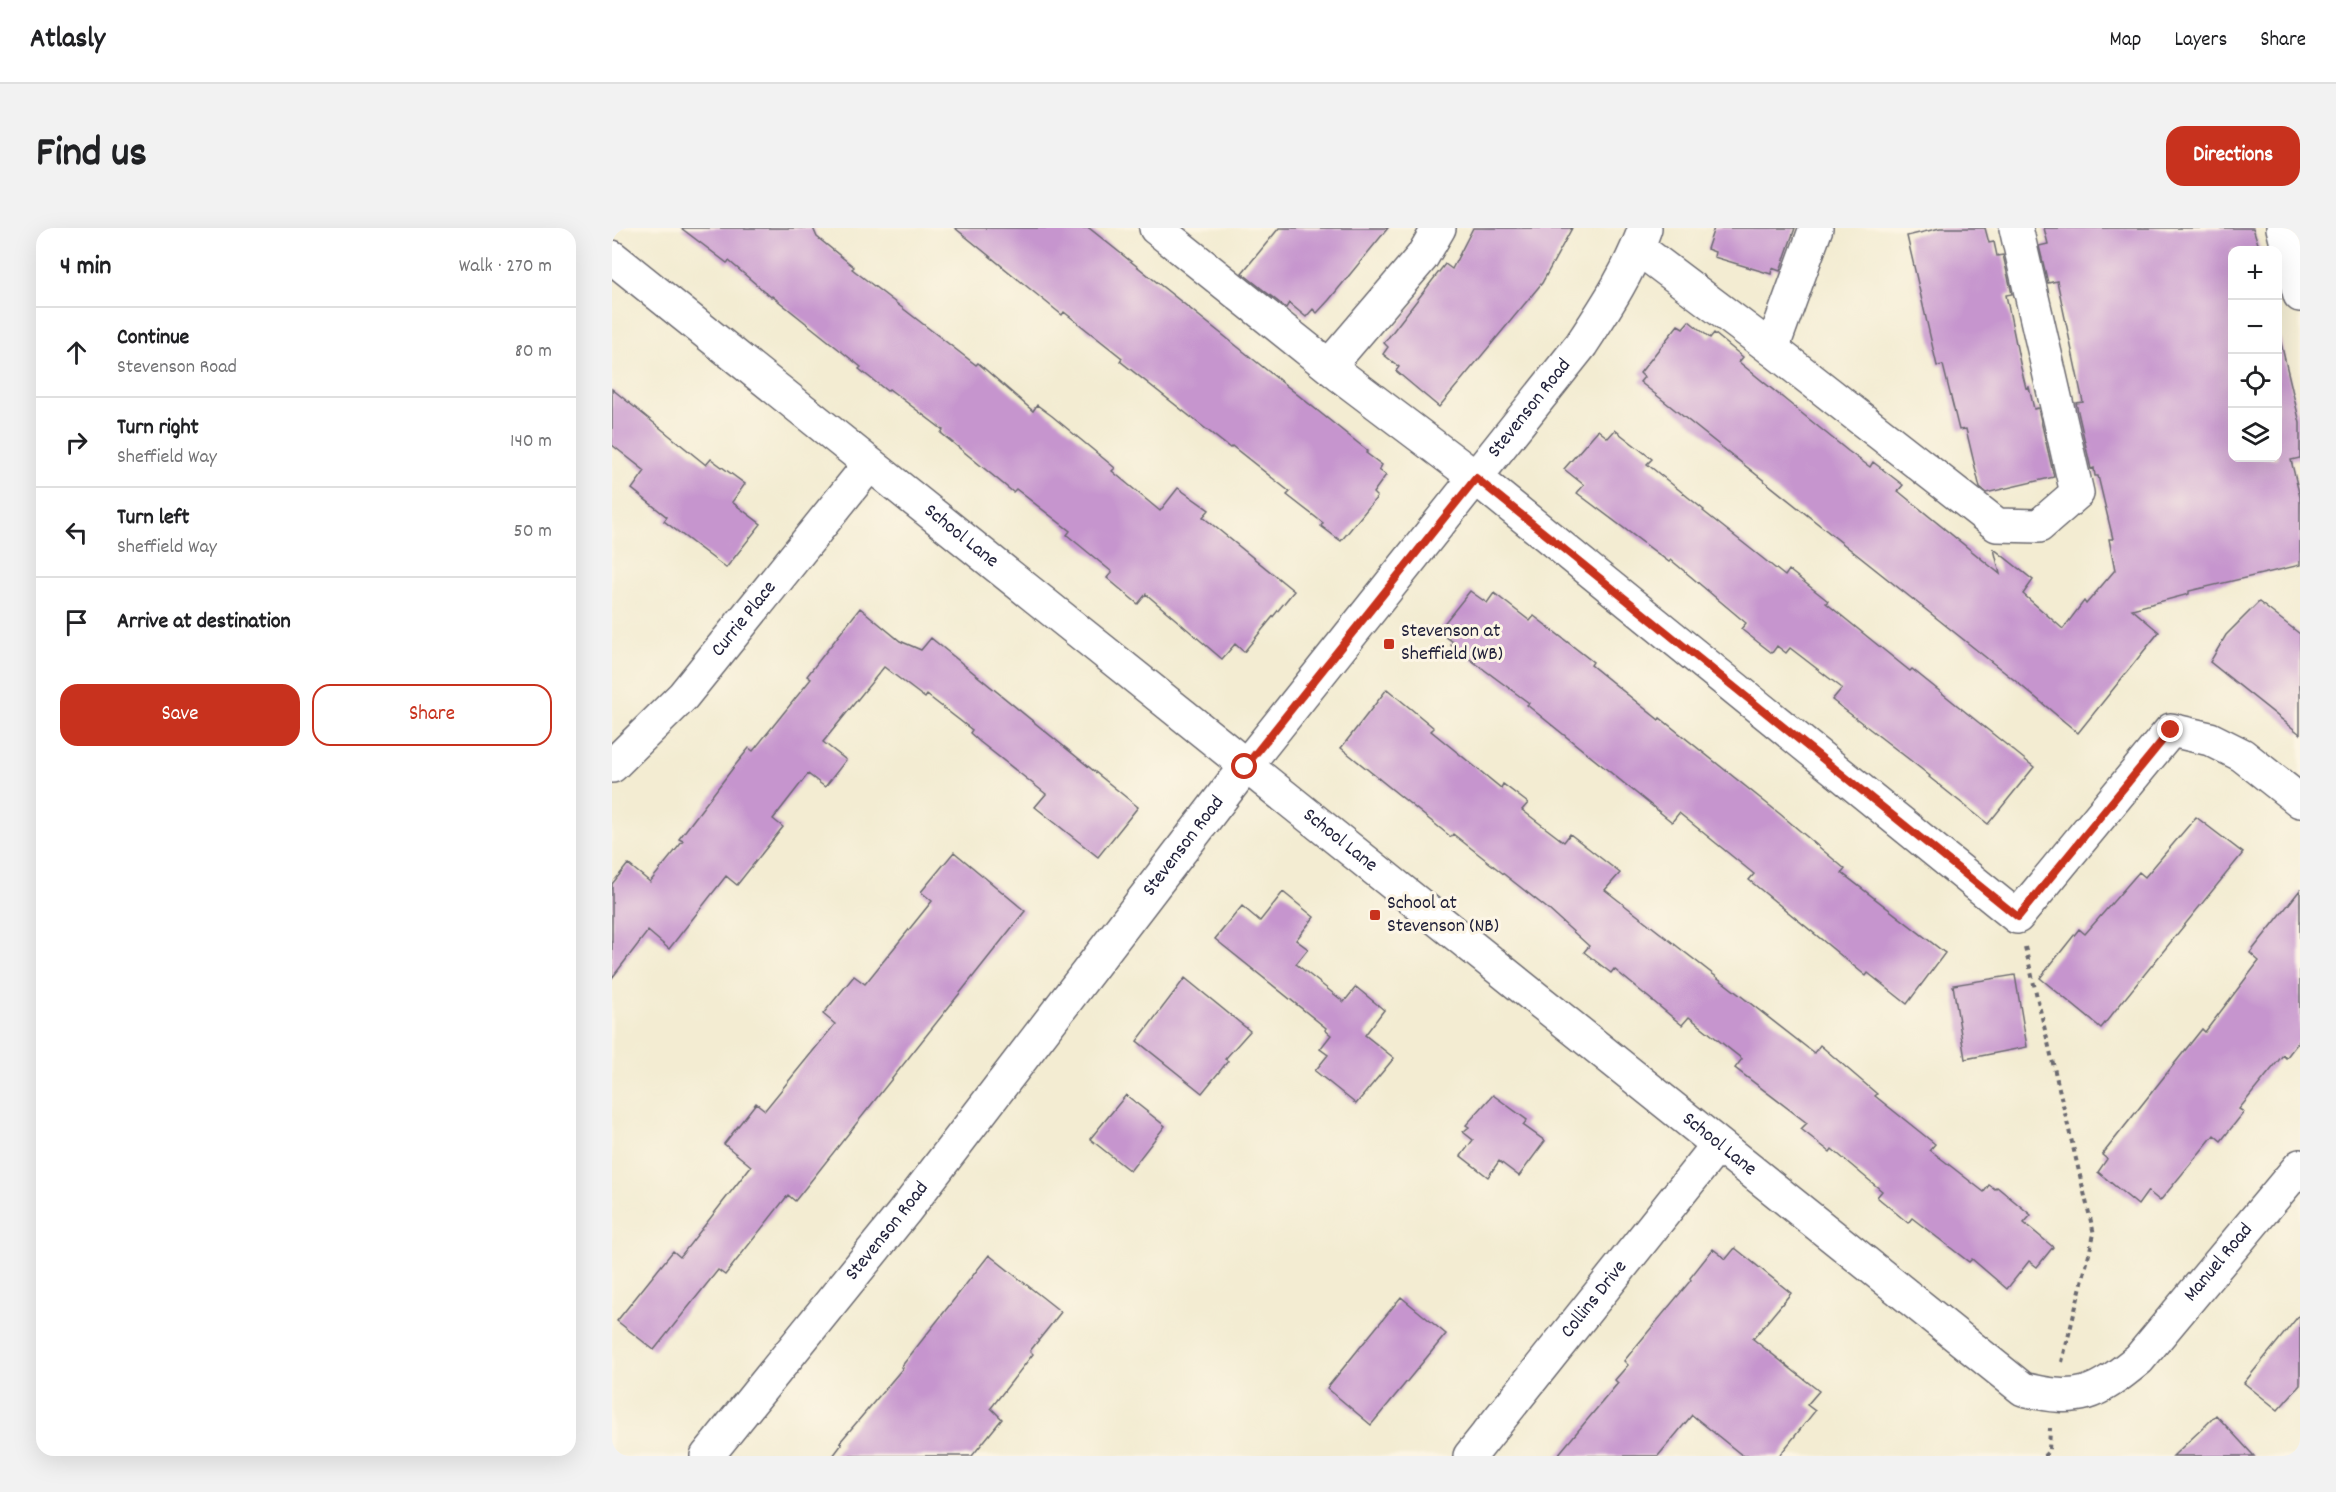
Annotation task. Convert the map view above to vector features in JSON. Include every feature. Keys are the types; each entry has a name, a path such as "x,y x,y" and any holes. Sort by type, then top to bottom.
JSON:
{"street":[{"path":"1156,228 1329,366 1476,478 2018,917 2171,730 2210,740 2242,755 2300,801"},
{"path":"1329,366 1422,257 1439,228"},
{"path":"1772,349 1816,228"},
{"path":"1642,238 1772,349 1997,525 2039,526 2077,493 2016,228"},
{"path":"2283,228 2300,295"},
{"name":"Stevenson Road","path":"707,1456 904,1212 1245,767 1581,345 1618,288 1642,238"},
{"name":"School Lane","path":"612,257 2023,1389 2053,1397 2082,1396 2109,1383 2139,1359"},
{"name":"Currie Place","path":"612,766 682,696 869,465"},
{"name":"Collins Drive","path":"1470,1456 1718,1145"},
{"name":"Manuel Road","path":"2139,1359 2300,1166"}],"path":[{"path":"2018,917 2094,1234 2053,1397"}],"building":[{"path":"681,228 813,228 817,237 854,267 852,269 976,365 978,363 1033,411 1037,405 1052,416 1115,468 1112,471 1160,511 1178,488 1209,510 1203,517 1294,591 1244,652 1235,644 1222,659 1146,594 1138,604 1107,578 1112,572 1067,535 1070,531 1016,489 1013,492 941,433 943,430 889,389 887,391 859,369 861,367 729,261 727,263"},
{"path":"955,228 1089,228 1368,451 1366,453 1382,465 1379,470 1386,475 1373,493 1377,497 1341,541 1321,526 1323,523 1287,495 1290,492 1232,446 1230,448 1120,361 1122,358 1064,312 1062,315"},
{"path":"1279,228 1388,228 1329,300 1317,313 1313,309 1306,317 1289,303 1286,308 1242,273"},
{"path":"1473,228 1572,228 1542,283 1439,407 1396,371 1399,367 1383,354 1388,347 1384,343 1445,264 1452,269"},
{"path":"1714,228 1795,228 1780,271 1772,268 1771,274 1714,257 1715,252 1707,249"},
{"path":"1940,228 1985,228 1989,243 1994,242 1997,256 2003,255 2012,294 2006,295 2021,368 2026,388 2029,387 2034,409 2038,408 2054,477 1986,493 1980,488 1966,429 1959,430 1943,365 1937,366 1907,236"},
{"path":"2044,228 2253,228 2259,246 2228,246 2228,462 2282,462 2282,347 2300,423 2300,458 2291,460 2300,497 2300,565 2189,591 2189,594 2132,609 2159,632 2078,733 1640,382 1644,377 1640,373 1678,325 1683,328 1689,321 1710,338 1714,333 1743,357 1739,362 1848,451 1870,467 1873,462 1903,485 1898,491 2000,574 1994,549 2033,580 2023,594 2063,629 2084,601 2086,604 2115,570 2109,539 2113,539 2098,476 2095,476 2094,468 2091,469 2076,403 2083,402 2057,281 2048,283 2039,246 2048,244"},
{"path":"612,389 706,465 711,459 745,484 732,502 761,524 726,568 664,521 667,517 632,489 645,471 612,445"},
{"path":"1598,430 1608,438 1615,430 1652,459 1647,464 1703,511 1785,576 1789,570 1910,671 1912,669 2034,767 1988,824 1832,700 1842,688 1790,648 1786,653 1777,646 1772,653 1741,629 1746,623 1671,560 1669,562 1577,493 1584,485 1564,469"},
{"path":"1470,591 1487,603 1494,593 1530,621 1534,616 1593,662 1591,665 1659,720 1660,718 1780,814 1845,869 1842,873 1945,953 1907,1004 1868,973 1866,976 1749,880 1754,874 1679,813 1672,822 1527,705 1529,703 1451,645 1453,642 1438,631"},
{"path":"2259,602 2300,634 2300,734 2210,662 2226,635"},
{"path":"860,608 900,641 921,650 931,638 1138,807 1098,857 1035,807 1046,794 980,742 970,733 972,730 927,695 925,698 884,667 823,742 846,760 825,787 808,774 773,819 783,827 737,885 726,876 669,949 648,931 612,978 612,884 628,864 650,882 683,841 679,839 733,768 749,748 753,751 811,679 807,676"},
{"path":"1387,689 1434,728 1431,731 1501,788 1503,784 1528,803 1522,810 1564,842 1570,834 1620,873 1605,890 1814,1053 1820,1045 1877,1094 1875,1096 1935,1144 1930,1150 1984,1192 1989,1185 1995,1189 1997,1187 2031,1215 2024,1223 2053,1247 2037,1267 2029,1261 2007,1289 1972,1259 1969,1262 1912,1218 1908,1223 1877,1197 1882,1191 1832,1149 1830,1152 1801,1129 1807,1123 1735,1068 1742,1059 1689,1017 1682,1025 1614,969 1611,973 1584,952 1589,946 1548,909 1453,834 1451,837 1341,748"},
{"path":"2196,817 2243,853 2101,1028 2040,978 2079,929 2085,934 2139,872 2145,877"},
{"path":"954,852 1025,911 795,1201 788,1195 725,1275 718,1270 654,1350 617,1321 673,1251 680,1257 751,1166 724,1144 756,1103 765,1110 835,1024 823,1014 854,976 865,984 932,901 921,892"},
{"path":"2300,890 2300,1040 2286,1058 2283,1055 2239,1109 2244,1112 2221,1141 2214,1135 2160,1201 2148,1191 2138,1205 2098,1172 2107,1159 2102,1155 2202,1029 2205,1032 2259,961 2250,953"},
{"path":"1283,892 1314,917 1296,940 1308,949 1296,964 1344,1002 1356,987 1384,1010 1365,1035 1394,1058 1356,1104 1315,1071 1328,1055 1320,1049 1331,1035 1325,1030 1326,1028 1215,939 1242,906 1260,921"},
{"path":"2015,975 2027,1047 1965,1059 1953,985"},
{"path":"1185,978 1250,1031 1225,1059 1228,1061 1202,1093 1137,1041"},
{"path":"1126,1095 1165,1126 1130,1171 1090,1139"},
{"path":"1493,1095 1527,1120 1523,1125 1545,1141 1519,1176 1499,1161 1488,1177 1461,1156 1473,1140 1463,1132 1469,1127 1466,1125"},
{"path":"1735,1248 1791,1293 1753,1339 1819,1391 1807,1405 1815,1411 1779,1456 1743,1456 1692,1415 1658,1456 1557,1456 1618,1383 1615,1380 1628,1365 1624,1361 1691,1280 1690,1278 1713,1249 1726,1259"},
{"path":"989,1255 1061,1312 1030,1351 1033,1354 991,1408 1002,1419 972,1456 833,1456 842,1444 840,1442 903,1368 901,1367"},
{"path":"1401,1297 1446,1334 1371,1425 1327,1388"},
{"path":"2300,1314 2300,1385 2278,1410 2244,1383"},
{"path":"2216,1415 2254,1456 2173,1456 2206,1425"}],"place":[{"name":"Stevenson at Sheffield (WB)","path":"1389,644"},
{"name":"School at Stevenson (NB)","path":"1375,915"}],"route":[{"path":"1245,767 1476,478 2018,917 2171,730"}]}
